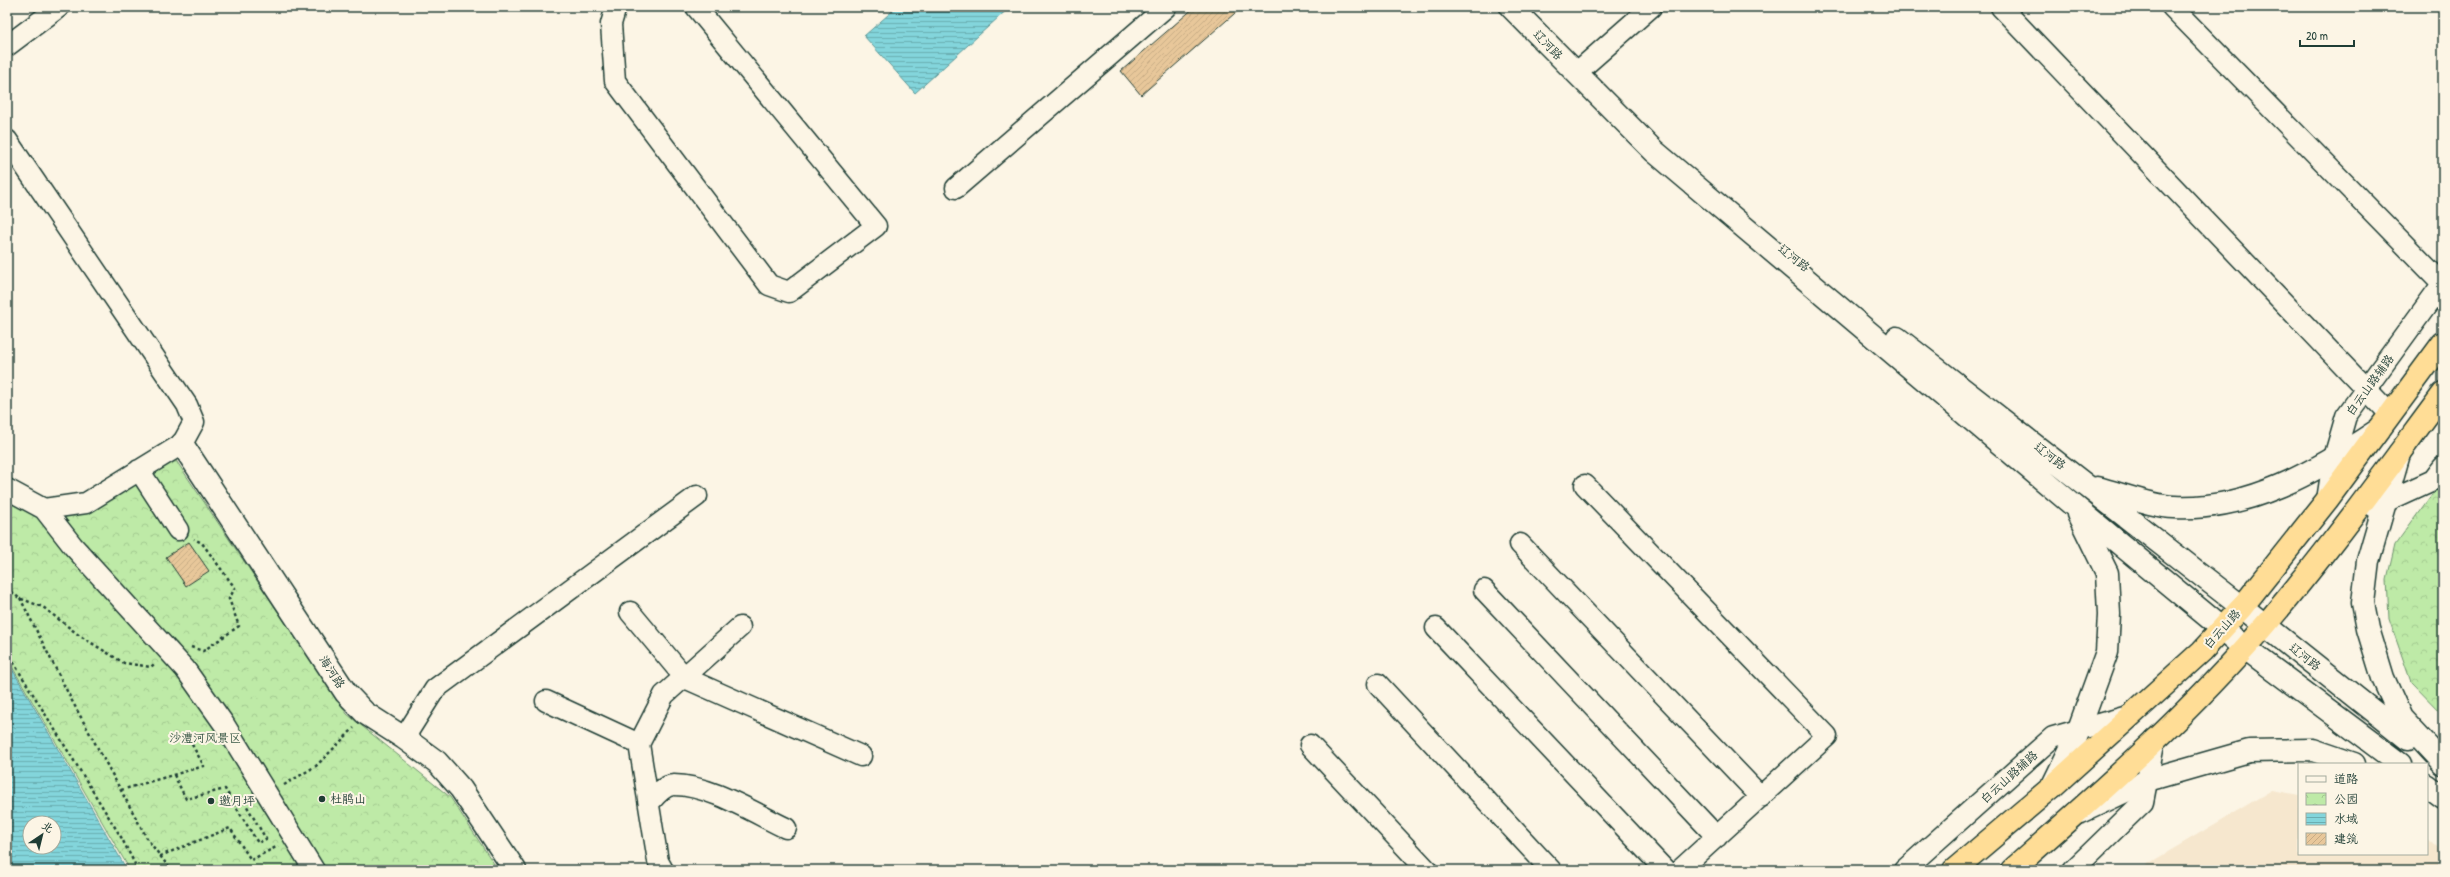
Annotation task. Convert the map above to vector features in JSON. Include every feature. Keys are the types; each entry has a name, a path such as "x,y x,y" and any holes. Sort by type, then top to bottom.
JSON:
{"highway":[{"name":"白云山路","path":"1954,870 2052,787 2202,651 2223,629 2327,500 2443,343"},
{"path":"2012,870 2074,815 2198,699 2245,648 2354,516 2443,394"}],"street":[{"path":"7,46 59,7"},
{"path":"616,7 611,24 615,81 769,285 789,292 876,226 696,7"},
{"path":"956,188 1166,7"},
{"name":"辽河路","path":"1511,7 1654,151 2073,506 2245,648 2399,763"},
{"path":"1576,73 1651,7"},
{"path":"2001,7 2367,388 2384,422 2333,461 2292,481 2253,496 2216,506 2173,507 2088,485"},
{"path":"2172,7 2443,284"},
{"path":"7,140 187,405 194,422 182,444 86,503 44,509"},
{"name":"辽河路","path":"1654,151 2088,485 2443,765"},
{"name":"白云山路辅路","path":"2327,500 2333,461 2346,416 2443,284"},
{"name":"海河路","path":"182,444 346,693 365,713 404,738 437,762 462,789 516,870"},
{"path":"2400,452 2368,561 2363,603 2368,629 2383,678 2401,718 2443,765"},
{"path":"2354,516 2434,480 2443,467"},
{"path":"139,470 178,530"},
{"path":"1585,485 1827,736 1717,837 1690,867"},
{"path":"7,489 44,509 73,546 185,669 224,724 314,870"},
{"path":"404,738 435,689 697,496"},
{"path":"2052,787 2079,730 2107,652 2109,614 2107,573 2073,506"},
{"path":"1520,544 1761,797"},
{"path":"1484,590 1717,837"},
{"path":"630,612 685,678 861,756"},
{"path":"663,870 658,861 650,802 639,744 664,694 685,678 740,627"},
{"path":"1436,628 1665,870"},
{"path":"1378,684 1551,870"},
{"path":"546,701 639,744"},
{"name":"白云山路辅路","path":"1904,870 2053,737 2131,715"},
{"path":"2073,870 2144,802 2154,739"},
{"path":"1310,744 1427,870"},
{"path":"2074,815 2147,781 2249,751 2314,750 2351,763"},
{"path":"650,802 659,792 673,785 704,790 786,828"}],"path":[{"path":"7,588 19,598 43,608 80,636 124,663 151,667 169,653 192,646 203,651 239,626 229,599 235,588 202,542 178,530"},
{"path":"19,598 71,699 148,840 171,870"},
{"path":"7,652 121,837 138,870"},
{"path":"174,775 186,799 225,789 258,843 266,839 245,803 268,794 316,766 351,732 365,713"},
{"path":"121,790 204,766 190,741 224,724"},
{"path":"160,856 230,828 251,860 295,837"}],"shaded area":[{"path":"2272,790 2298,795 2298,855 2428,855 2428,839 2443,852 2443,870 2149,870 2146,865"}],"green space":[{"name":"沙澧河风景区","path":"173,456 347,714 450,797 498,870 130,870 7,658 7,495 42,516"},
{"path":"2443,479 2443,715 2411,682 2389,619 2387,579 2395,545"}],"water":[{"path":"897,7 1010,7 915,93 864,36"},
{"path":"7,660 127,870 7,870"}],"building":[{"path":"1195,7 1242,7 1141,95 1121,71"},
{"path":"189,542 209,571 186,586 166,557"}],"place":[{"name":"杜鹃山","path":"322,799"},
{"name":"邀月坪","path":"211,801"}]}
